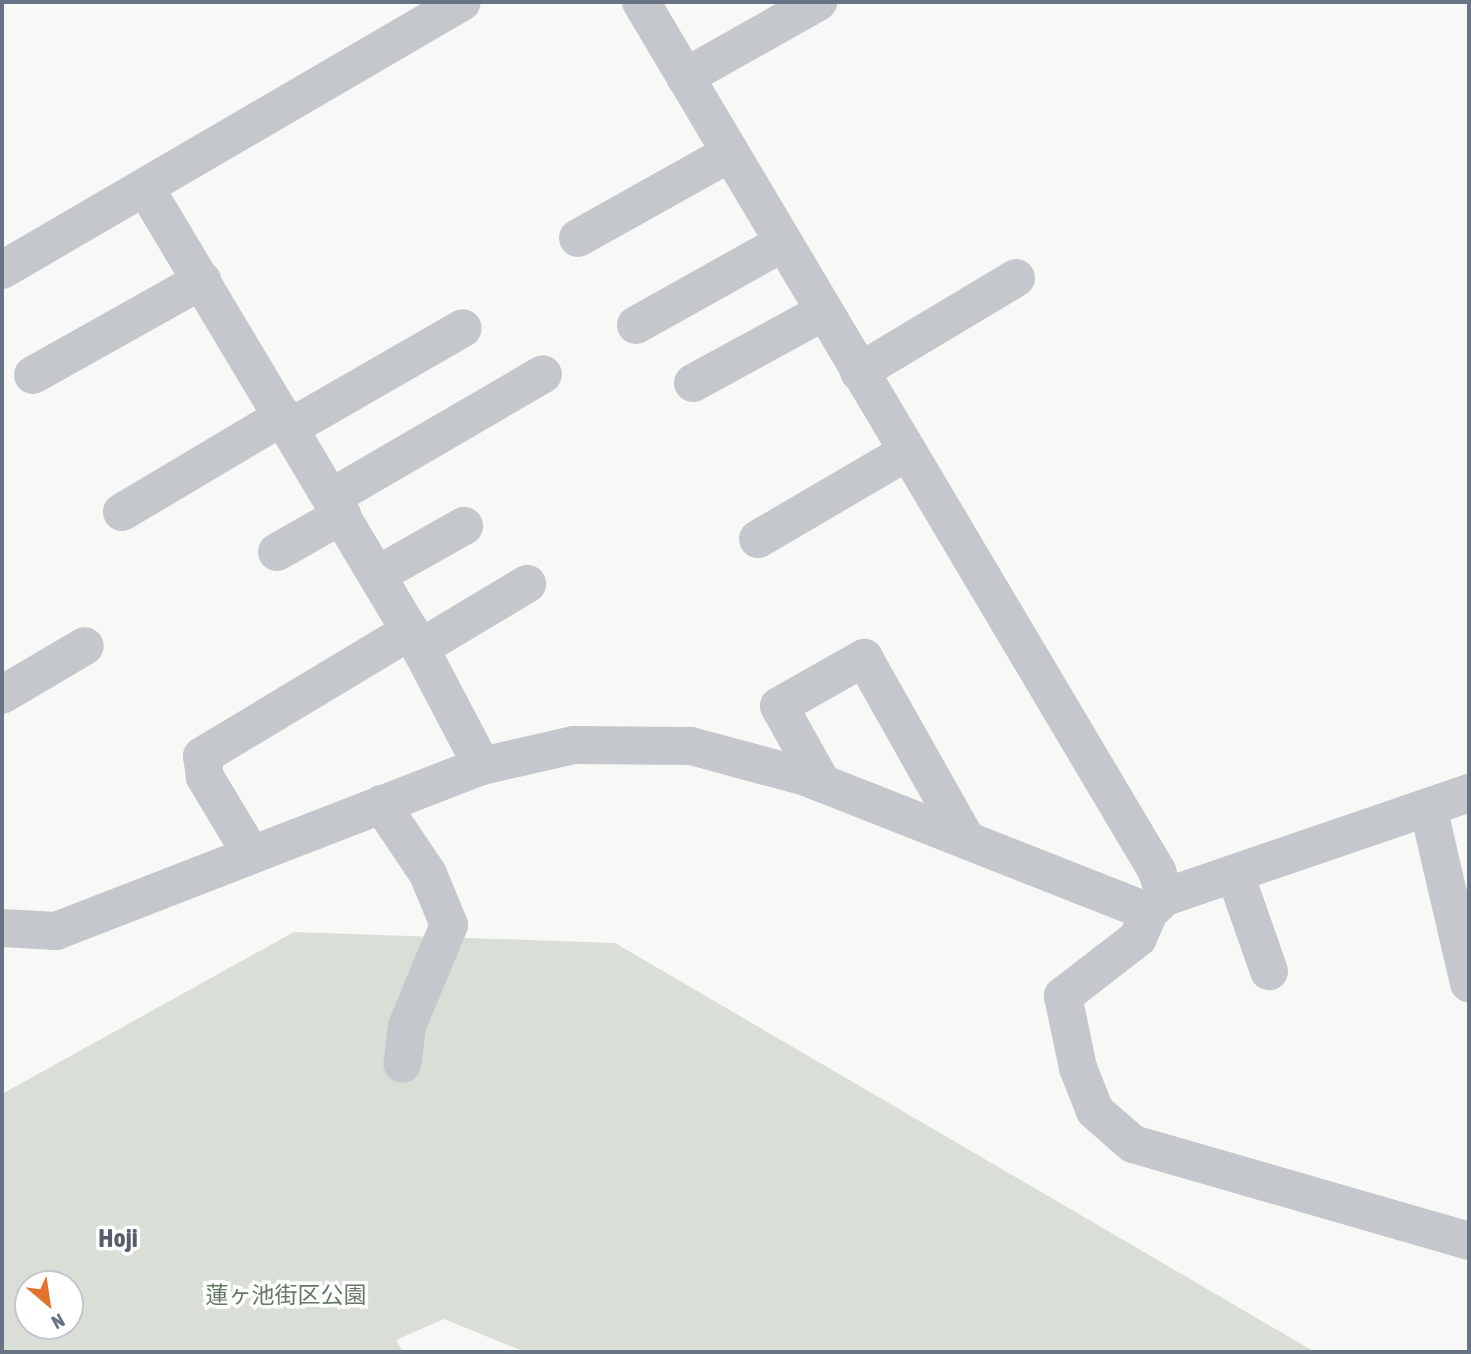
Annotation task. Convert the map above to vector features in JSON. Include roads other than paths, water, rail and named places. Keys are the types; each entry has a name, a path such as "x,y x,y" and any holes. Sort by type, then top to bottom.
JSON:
{"street":[{"path":"2,270 146,189 462,2"},
{"path":"640,2 1157,871 1157,905 1138,938 1063,996 1078,1068 1095,1111 1133,1144 1469,1241"},
{"path":"685,77 818,2"},
{"path":"579,238 730,153"},
{"path":"146,189 288,421 415,640 482,766"},
{"path":"636,325 783,243"},
{"path":"859,372 1016,278"},
{"path":"33,375 201,280"},
{"path":"693,383 824,312"},
{"path":"122,512 463,328"},
{"path":"277,552 337,506 543,373"},
{"path":"758,539 907,452"},
{"path":"377,575 464,526"},
{"path":"251,855 205,777 202,756 415,640 527,584"},
{"path":"2,695 85,646"},
{"path":"822,783 779,706 864,658 966,839"},
{"path":"2,928 56,931 482,766 575,745 691,746 822,783 966,839 1157,905 1235,874 1469,793"},
{"path":"381,804 428,874 449,925 407,1026 402,1064"},
{"path":"1428,807 1469,983"},
{"path":"1235,874 1269,971"}],"district":[{"name":"Hoji","path":"118,1239"}],"park label":[{"name":"蓮ヶ池街区公園","path":"286,1295"}]}
